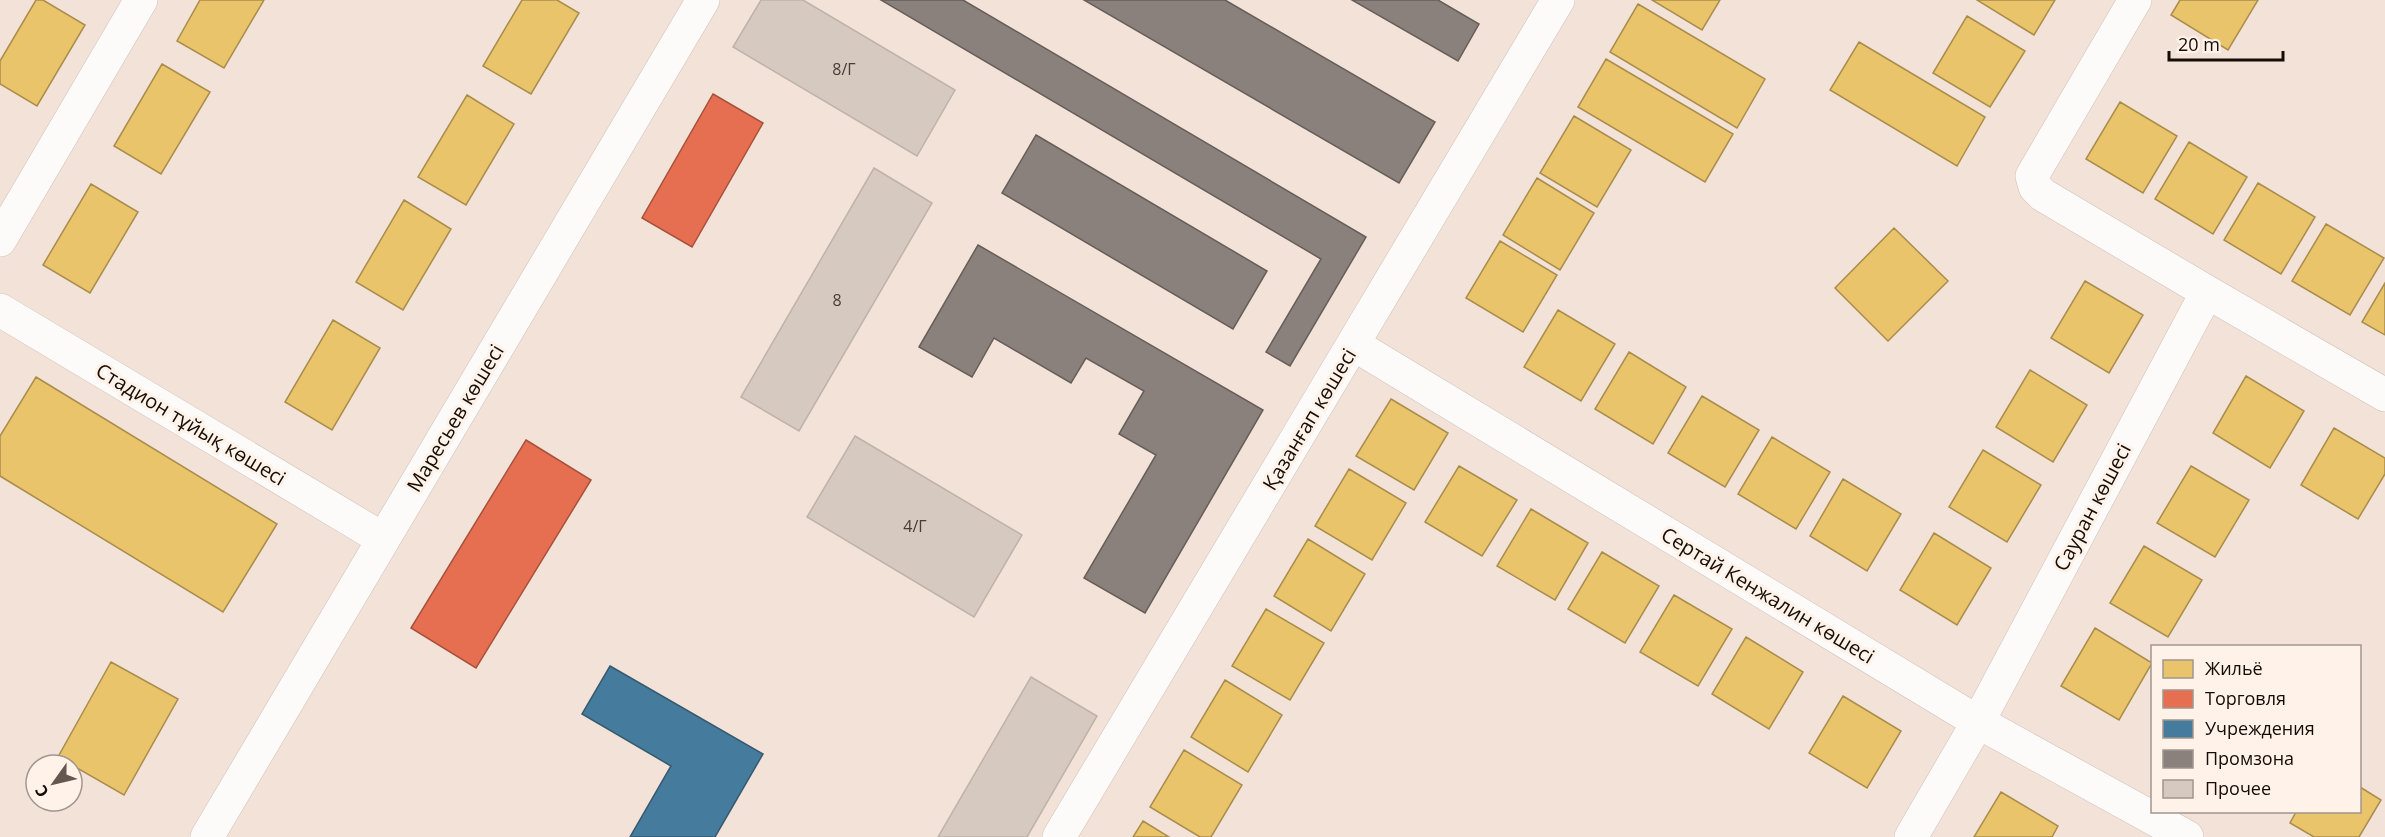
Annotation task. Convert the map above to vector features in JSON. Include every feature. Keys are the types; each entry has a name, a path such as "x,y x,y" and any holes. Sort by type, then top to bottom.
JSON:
{"street":[{"path":"0,240 141,0"},
{"name":"Маресьев көшесі","path":"207,837 703,0"},
{"name":"Қазанғап көшесі","path":"1059,837 1558,0"},
{"path":"2135,0 2032,176 2035,186 2043,195 2385,395"},
{"name":"Сауран көшесі","path":"1911,837 1978,722 2207,292"},
{"name":"Стадион тұйық көшесі","path":"0,310 383,539"},
{"name":"Сертай Кенжалин көшесі","path":"1353,344 1978,722 2187,837"}],"building: Жильё":[{"path":"36,0 43,0 85,25 37,106 0,84 0,61"},
{"path":"200,0 264,0 224,68 177,41"},
{"path":"522,0 557,0 579,13 531,94 483,66"},
{"path":"1652,0 1720,0 1702,30"},
{"path":"1977,0 2055,0 2034,35"},
{"path":"2180,0 2258,0 2228,50 2171,15"},
{"path":"1638,4 1765,79 1737,128 1610,52"},
{"path":"1967,16 2025,51 1990,107 1933,73"},
{"path":"1859,42 1985,117 1957,166 1830,90"},
{"path":"1606,59 1733,134 1705,182 1578,107"},
{"path":"162,64 210,92 161,174 114,146"},
{"path":"467,95 514,124 466,205 418,177"},
{"path":"2120,102 2177,136 2143,193 2086,159"},
{"path":"1574,116 1631,150 1597,207 1540,173"},
{"path":"2189,142 2247,177 2213,234 2155,199"},
{"path":"1537,178 1594,213 1560,270 1503,235"},
{"path":"2258,183 2315,217 2281,274 2224,240"},
{"path":"91,184 138,212 90,293 43,265"},
{"path":"404,200 451,229 403,310 356,282"},
{"path":"2326,224 2384,258 2350,315 2292,281"},
{"path":"1894,228 1948,281 1888,341 1835,288"},
{"path":"1500,241 1557,275 1523,332 1466,298"},
{"path":"2085,281 2143,315 2109,373 2051,338"},
{"path":"2385,283 2385,335 2362,322"},
{"path":"1558,310 1615,344 1581,401 1524,367"},
{"path":"333,320 380,348 332,430 285,402"},
{"path":"1629,352 1686,387 1653,444 1595,409"},
{"path":"2030,370 2087,405 2053,462 1996,427"},
{"path":"2246,376 2304,411 2270,468 2213,433"},
{"path":"36,377 277,524 223,612 0,476 0,436"},
{"path":"1702,396 1759,430 1725,487 1668,453"},
{"path":"1391,399 1448,433 1414,490 1356,456"},
{"path":"2334,428 2385,458 2385,474 2358,519 2301,485"},
{"path":"1772,437 1830,472 1796,529 1738,494"},
{"path":"1983,450 2041,485 2007,542 1949,507"},
{"path":"1459,466 1517,500 1482,556 1425,522"},
{"path":"2191,466 2249,500 2215,557 2157,523"},
{"path":"1349,469 1406,503 1372,560 1315,526"},
{"path":"1843,479 1901,514 1867,571 1810,536"},
{"path":"1531,509 1588,543 1555,600 1497,566"},
{"path":"1934,533 1991,568 1957,625 1900,590"},
{"path":"1308,539 1365,574 1331,631 1274,596"},
{"path":"2144,546 2202,580 2168,637 2110,603"},
{"path":"1602,552 1659,586 1625,643 1568,609"},
{"path":"1674,595 1732,629 1698,686 1640,652"},
{"path":"1266,609 1324,643 1290,700 1232,666"},
{"path":"2095,628 2151,662 2119,720 2061,686"},
{"path":"1746,637 1803,672 1769,729 1712,694"},
{"path":"111,662 178,699 124,795 84,772 84,753 60,753"},
{"path":"1225,680 1282,715 1248,772 1191,737"},
{"path":"1843,696 1901,731 1867,788 1809,753"},
{"path":"1184,750 1242,785 1211,837 1200,837 1150,807"},
{"path":"2361,788 2381,800 2359,837 2314,837 2290,823 2295,813 2361,813"},
{"path":"2001,792 2058,826 2052,837 1974,837"},
{"path":"1143,821 1169,837 1133,837"}],"building: Торговля":[{"path":"713,94 763,123 692,247 642,218"},
{"path":"526,440 591,480 476,668 411,628"}],"building: Учреждения":[{"path":"610,666 763,754 715,837 630,837 671,766 582,714"}],"building: Промзона":[{"path":"881,0 963,0 1366,237 1290,366 1266,352 1321,259"},
{"path":"1084,0 1225,0 1435,122 1399,183"},
{"path":"1352,0 1438,0 1479,24 1458,61"},
{"path":"1036,135 1267,271 1233,329 1002,193"},
{"path":"978,245 1263,410 1145,613 1084,578 1156,455 1119,434 1144,391 1086,358 1071,383 994,338 972,377 919,347"}],"building: Прочее":[{"path":"761,0 803,0 955,90 917,156 733,47"},
{"path":"874,168 932,203 799,431 741,397"},
{"path":"855,436 1022,535 974,617 807,517"},
{"path":"1031,677 1097,716 1027,837 938,837"}]}
